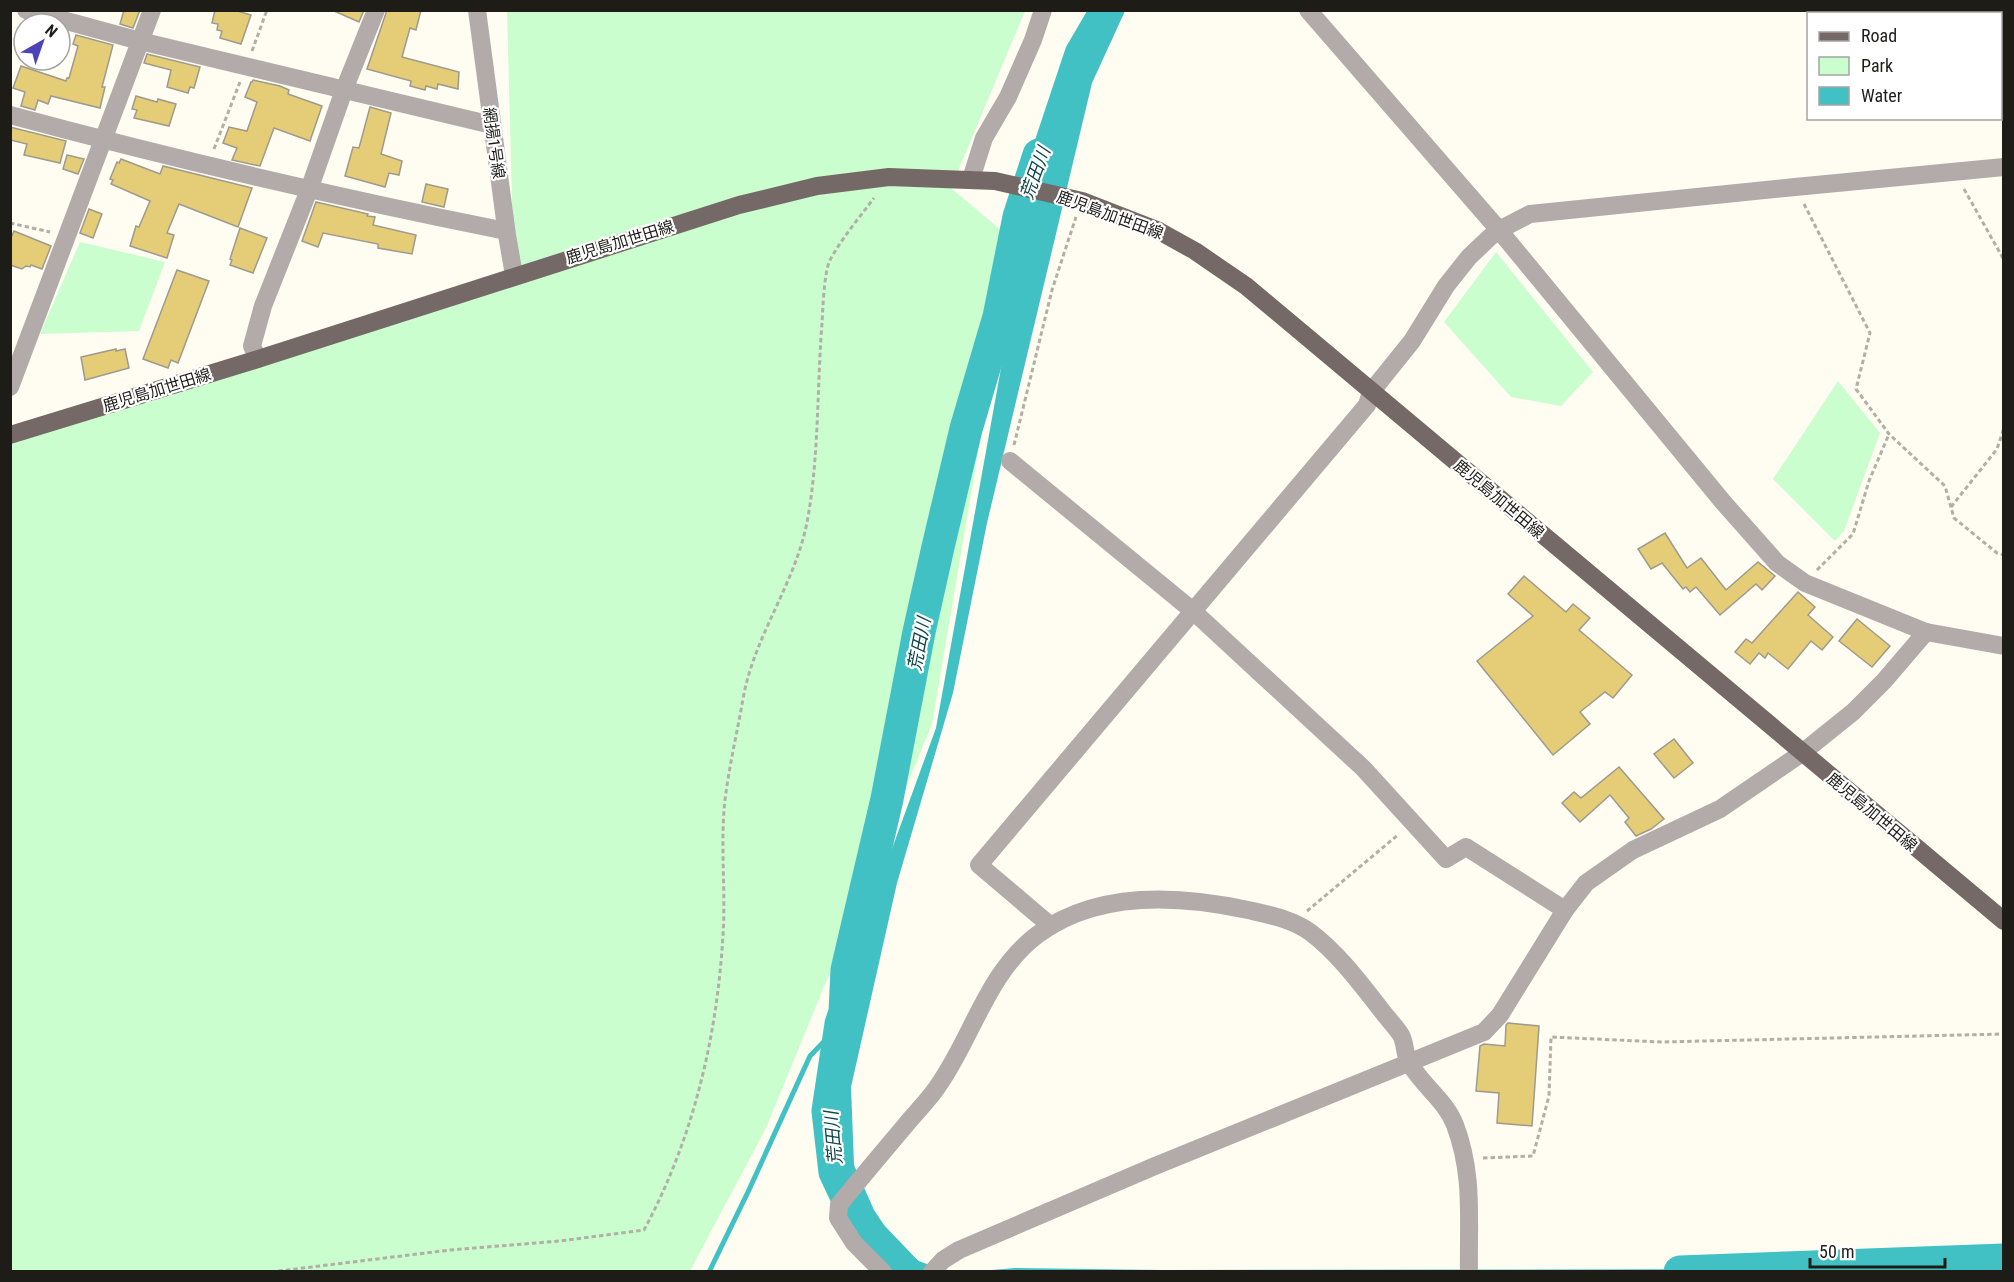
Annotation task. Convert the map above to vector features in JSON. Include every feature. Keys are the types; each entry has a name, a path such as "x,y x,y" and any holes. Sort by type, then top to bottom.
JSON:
{"main road":[{"name":"鹿児島加世田線","path":"10,435 258,359 739,205 817,186 889,177 971,179 995,181 1082,201 1159,231 1195,251 1246,286 2004,921"}],"street":[{"path":"26,10 140,41 492,125"},
{"path":"10,387 152,10"},
{"path":"258,359 252,346 262,306 309,190 375,10"},
{"path":"971,179 984,138 1008,97 1033,40 1043,10"},
{"path":"1308,10 1499,230 1777,563 1804,583 1926,632 2004,646"},
{"name":"網揚1号線","path":"476,11 514,276"},
{"path":"10,115 309,190 506,231"},
{"path":"1051,926 979,865 1367,405 1371,392 1413,340 1446,286 1488,238 1530,214 2004,167"},
{"path":"1010,461 1193,611 1363,768 1446,859 1466,847 1565,910"},
{"path":"938,1266 970,1245 1484,1032 1500,1015 1565,910 1586,883 1633,850 1720,808 1802,753 1853,712 1884,681 1926,632"},
{"path":"883,1272 854,1243 838,1218 838,1205 938,1086 954,1062 989,992 1001,974 1017,953 1035,936 1051,926 1092,908 1136,900 1161,899 1236,908 1293,922 1309,931 1324,944 1361,983 1402,1036 1408,1063 1440,1100 1454,1123 1466,1159 1470,1196 1469,1263"}],"path":[{"path":"207,165 267,10"},
{"path":"1955,171 2004,260"},
{"path":"271,1272 450,1250 560,1241 644,1230 664,1194 694,1107 707,1059 716,1011 723,934 725,801 743,695 754,654 791,573 808,519 814,467 819,355 829,262 889,177"},
{"path":"1795,187 1870,333 1856,390 1889,434 1945,486 1954,518 1997,553 2004,555"},
{"path":"1010,461 1052,290 1082,201"},
{"path":"10,223 68,236"},
{"path":"1951,507 1997,449 2004,428"},
{"path":"1804,583 1853,534 1869,481 1889,434"},
{"path":"1293,922 1412,824"},
{"path":"1466,1159 1533,1156 1549,1096 1551,1037 1661,1042 2004,1034"}],"green space":[{"path":"507,11 1025,11 951,188 1014,241 932,724 766,1128 690,1271 11,1271 10,442 514,275"},
{"path":"80,242 165,262 139,331 40,334"},
{"path":"1496,252 1593,372 1561,406 1511,397 1444,322"},
{"path":"1838,381 1880,433 1844,531 1835,541 1773,479"}],"water":[{"path":"1087,11 1125,11 1092,83 987,523 953,693 897,883 851,1087 854,1165 874,1210 898,1246 919,1261 945,1271 899,1271 880,1254 859,1227 840,1169 840,1080 881,879 936,728 1020,263 1032,149 1066,47"},
{"path":"2004,1266 2003,1272 969,1272 1015,1268 1163,1270 1856,1269"}],"building":[{"path":"124,10 140,10 133,28 120,24"},
{"path":"215,10 234,10 251,15 241,44 220,38 222,31 217,30 218,24 212,23"},
{"path":"332,10 364,10 359,22"},
{"path":"387,10 421,10 416,30 410,28 402,57 459,72 458,89 438,84 437,89 426,86 425,90 410,86 411,81 367,69"},
{"path":"76,35 113,45 102,87 105,87 100,108 51,96 48,104 38,100 35,110 21,106 25,92 13,88 19,72 39,72 66,81 72,72 78,46 73,44"},
{"path":"147,54 200,67 194,88 190,87 188,93 167,87 171,70 144,63"},
{"path":"253,80 280,86 289,90 288,94 322,106 310,141 274,128 260,166 232,160 237,148 223,143 229,127 247,131 257,102 245,97"},
{"path":"136,96 176,104 169,126 134,118 137,110 132,109"},
{"path":"370,107 391,113 381,154 402,161 399,175 389,173 385,187 345,176 353,147 359,148"},
{"path":"10,127 66,141 60,163 24,155 27,144 10,140"},
{"path":"67,155 84,159 78,174 63,169"},
{"path":"121,159 160,174 163,166 252,188 238,227 179,204 167,233 174,235 167,258 130,246 136,226 139,227 150,201 111,184 113,180 110,179 117,162 119,163"},
{"path":"426,184 448,189 444,207 422,202"},
{"path":"316,202 368,214 367,216 375,217 373,225 416,235 412,254 378,248 378,244 323,233 318,247 302,241"},
{"path":"89,209 102,214 93,238 80,233"},
{"path":"240,228 267,238 253,273 230,265"},
{"path":"14,231 51,246 42,269 31,265 22,269 10,265 10,240"},
{"path":"177,270 209,281 178,363 171,360 168,368 143,359"},
{"path":"116,349 116,351 125,349 129,368 85,380 81,357"},
{"path":"1665,533 1687,568 1701,558 1726,590 1758,562 1775,576 1762,590 1756,584 1720,615 1696,587 1690,592 1686,587 1683,589 1662,563 1651,569 1638,549"},
{"path":"1524,576 1566,612 1573,604 1590,618 1579,630 1632,675 1613,698 1605,692 1580,712 1590,724 1553,755 1477,661 1533,616 1508,594"},
{"path":"1798,592 1815,607 1808,615 1833,637 1822,650 1811,641 1788,669 1768,653 1765,658 1759,653 1750,664 1735,652 1746,639 1752,643"},
{"path":"1857,619 1890,646 1872,667 1839,641"},
{"path":"1674,739 1693,763 1674,778 1654,754"},
{"path":"1619,767 1664,819 1651,829 1636,836 1625,822 1629,818 1610,795 1580,822 1562,803 1574,792 1581,798"},
{"path":"1508,1023 1539,1026 1532,1126 1497,1123 1499,1093 1476,1091 1480,1046 1484,1044 1505,1046"}],"waterway":[{"name":"荒田川","path":"906,1272 859,1223 835,1172 828,1111 841,1024 845,1012 847,970 887,799 919,632 966,429 999,317 1019,217 1039,155"},
{"path":"709,1272 810,1056 841,1024"},
{"name":"荒田川","path":"1680,1272 2004,1260"}]}
